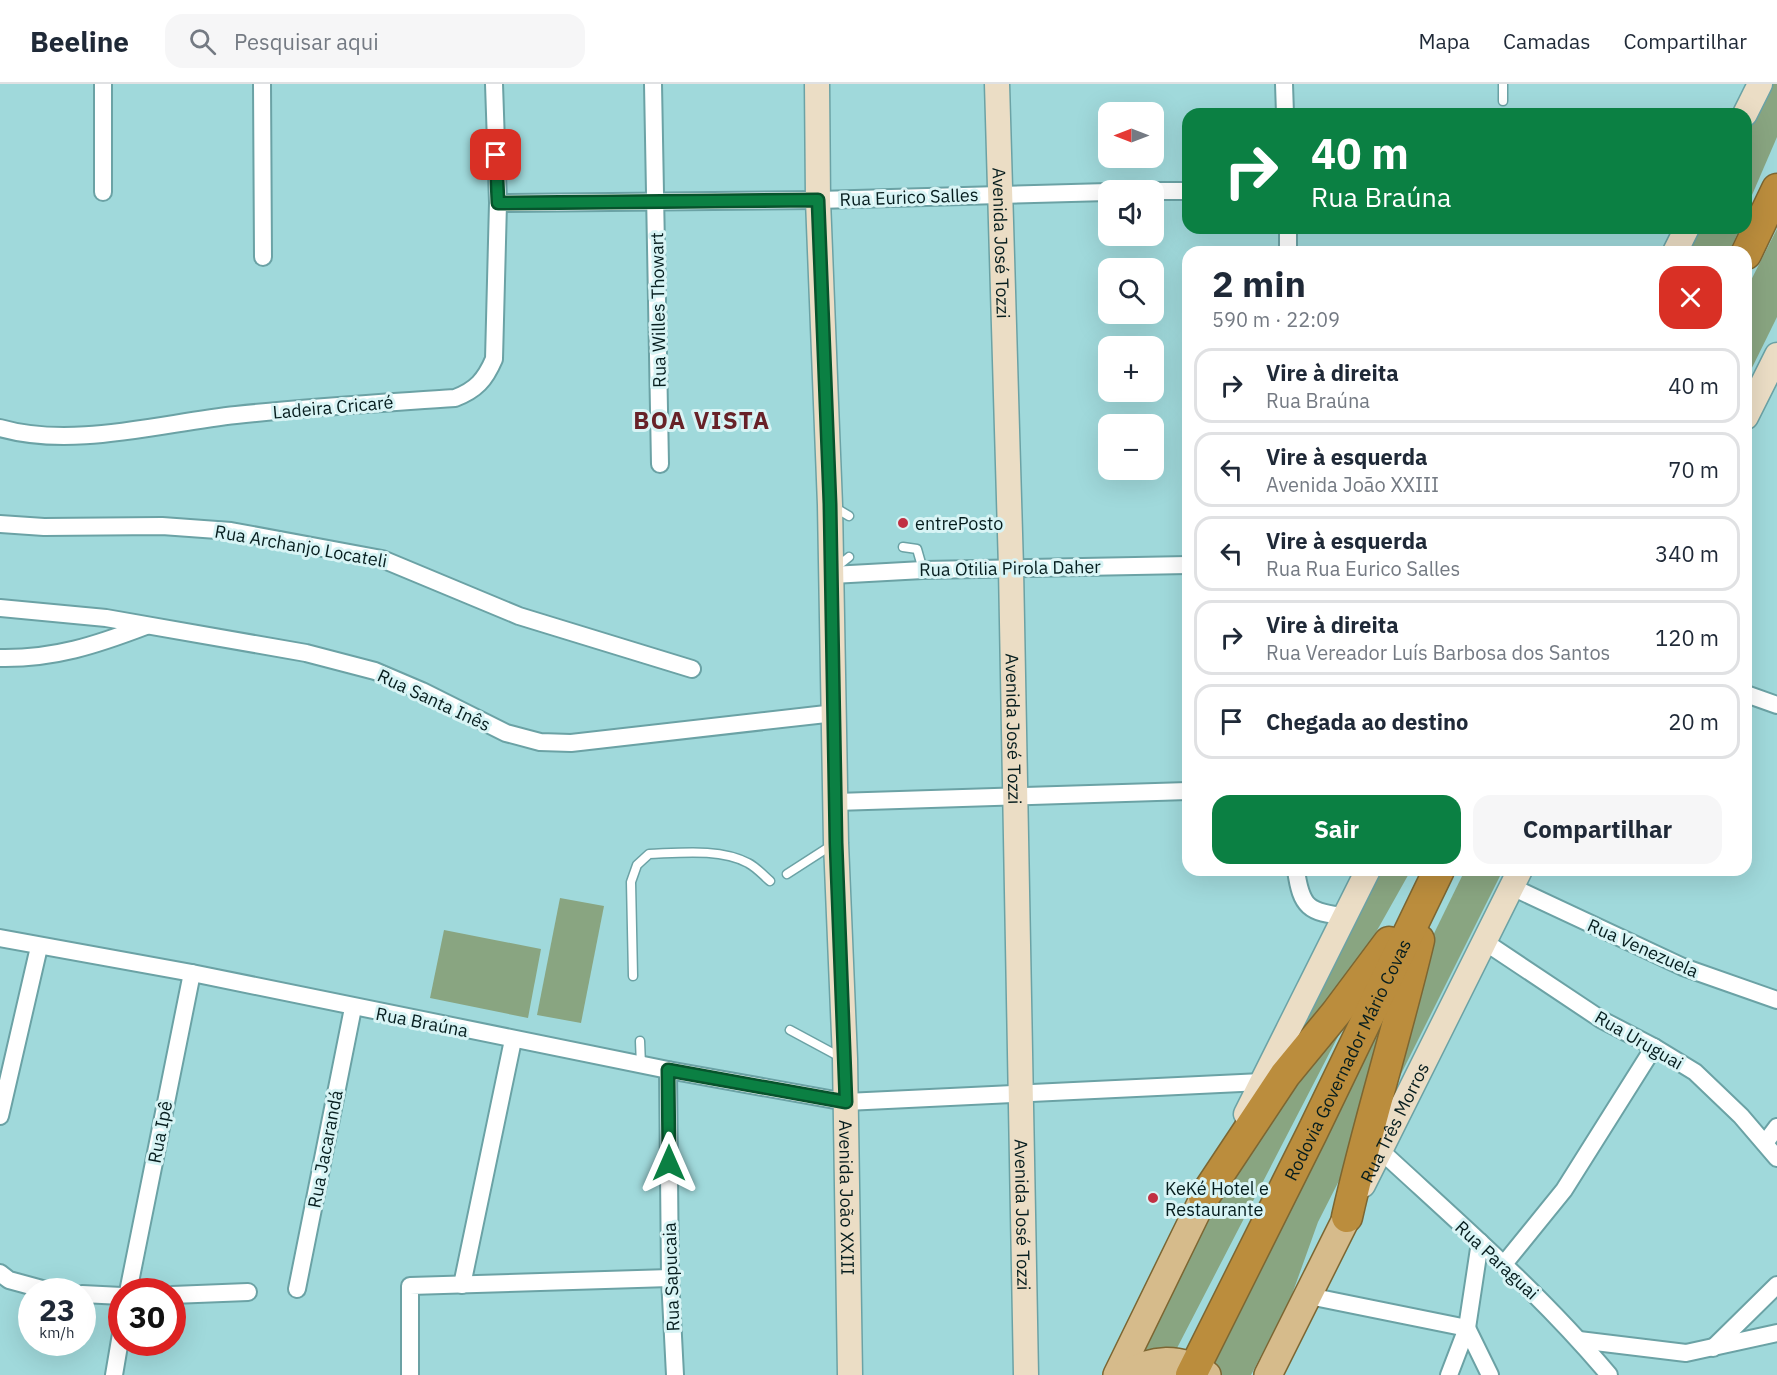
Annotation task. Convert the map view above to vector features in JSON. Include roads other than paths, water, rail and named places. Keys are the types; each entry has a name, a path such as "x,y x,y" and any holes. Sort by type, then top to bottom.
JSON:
{"highway":[{"path":"1750,246 1777,189"},
{"path":"1204,1197 1285,1075 1336,1013 1435,877"},
{"path":"1347,1217 1360,1160 1394,1043 1435,877"},
{"name":"Rodovia Governador Mário Covas","path":"1197,1372 1435,877"}],"main road":[{"path":"1117,1375 1204,1197"},
{"name":"Rua Três Morros","path":"1269,1375 1347,1217"},
{"path":"1125,1375 1140,1365 1158,1360 1197,1372"}],"street":[{"path":"103,84 103,192"},
{"path":"262,84 263,257"},
{"name":"Ladeira Cricaré","path":"0,428 27,436 72,436 237,415 455,398 471,392 486,378 494,359 498,203 494,84"},
{"name":"Rua Willes Thowart","path":"653,84 657,202 660,464"},
{"name":"Avenida João XXIII","path":"817,84 818,200 840,510 835,713 836,843 845,1059 850,1375"},
{"name":"Avenida José Tozzi","path":"997,84 1011,568 1026,1375"},
{"path":"1284,84 1285,108"},
{"path":"1748,108 1760,84"},
{"path":"1164,191 1182,191"},
{"name":"Rua Eurico Salles","path":"498,203 818,200 1000,193 1098,192"},
{"path":"1752,405 1777,356"},
{"name":"Rua Archanjo Locateli","path":"0,524 44,527 162,526 231,531 382,559 519,616 692,669"},
{"name":"Rua Otilia Pirola Daher","path":"838,568 923,570 1182,565"},
{"name":"Rua Santa Inês","path":"0,608 106,618 306,653 375,671 422,691 506,733 540,742 581,742 835,713"},
{"path":"0,658 35,659 95,645 147,626"},
{"path":"1752,696 1777,705"},
{"path":"836,802 1182,791"},
{"path":"1298,876 1305,903 1320,914 1346,916"},
{"path":"1204,1197 1365,876"},
{"name":"Rua Três Morros","path":"1347,1217 1516,879"},
{"name":"Rua Venezuela","path":"1516,879 1683,967 1777,1000"},
{"name":"Rua Braúna","path":"0,938 192,973 352,1008 641,1065 846,1102 1262,1082"},
{"name":"Rua Uruguai","path":"1485,942 1602,1020 1654,1047 1695,1072 1777,1158"},
{"path":"0,1116 39,946"},
{"name":"Rua Ipê","path":"131,1278 192,973"},
{"name":"Rua Jacarandá","path":"297,1289 352,1008"},
{"path":"462,1285 513,1040"},
{"path":"1504,1264 1564,1190 1654,1047"},
{"name":"Rua Sapucaia","path":"668,1070 670,1278 675,1375"},
{"path":"1765,1143 1777,1127"},
{"name":"Rua Paraguai","path":"1380,1150 1504,1264 1579,1340 1609,1375"},
{"path":"1449,1375 1467,1328 1480,1242"},
{"path":"0,1273 9,1280 18,1282"},
{"path":"410,1375 410,1286 670,1278"},
{"path":"1712,1349 1777,1286"},
{"path":"186,1294 248,1292"},
{"path":"1309,1296 1467,1328"},
{"path":"1467,1328 1490,1375"},
{"path":"1579,1340 1686,1353 1777,1333"},
{"path":"114,1375 117,1356"}],"lane":[{"path":"1503,84 1503,101"},
{"path":"903,547 917,549 923,570"},
{"path":"787,874 836,843"},
{"path":"633,976 631,882 637,865 649,854 691,853 735,858 749,863 770,881"},
{"path":"790,1030 845,1059"},
{"path":"640,1041 641,1065"}],"place":[{"name":"entrePosto","path":"903,523"},
{"name":"KeKé Hotel e Restaurante","path":"1153,1198"}],"district":[{"name":"BOA VISTA","path":"702,420"}]}
